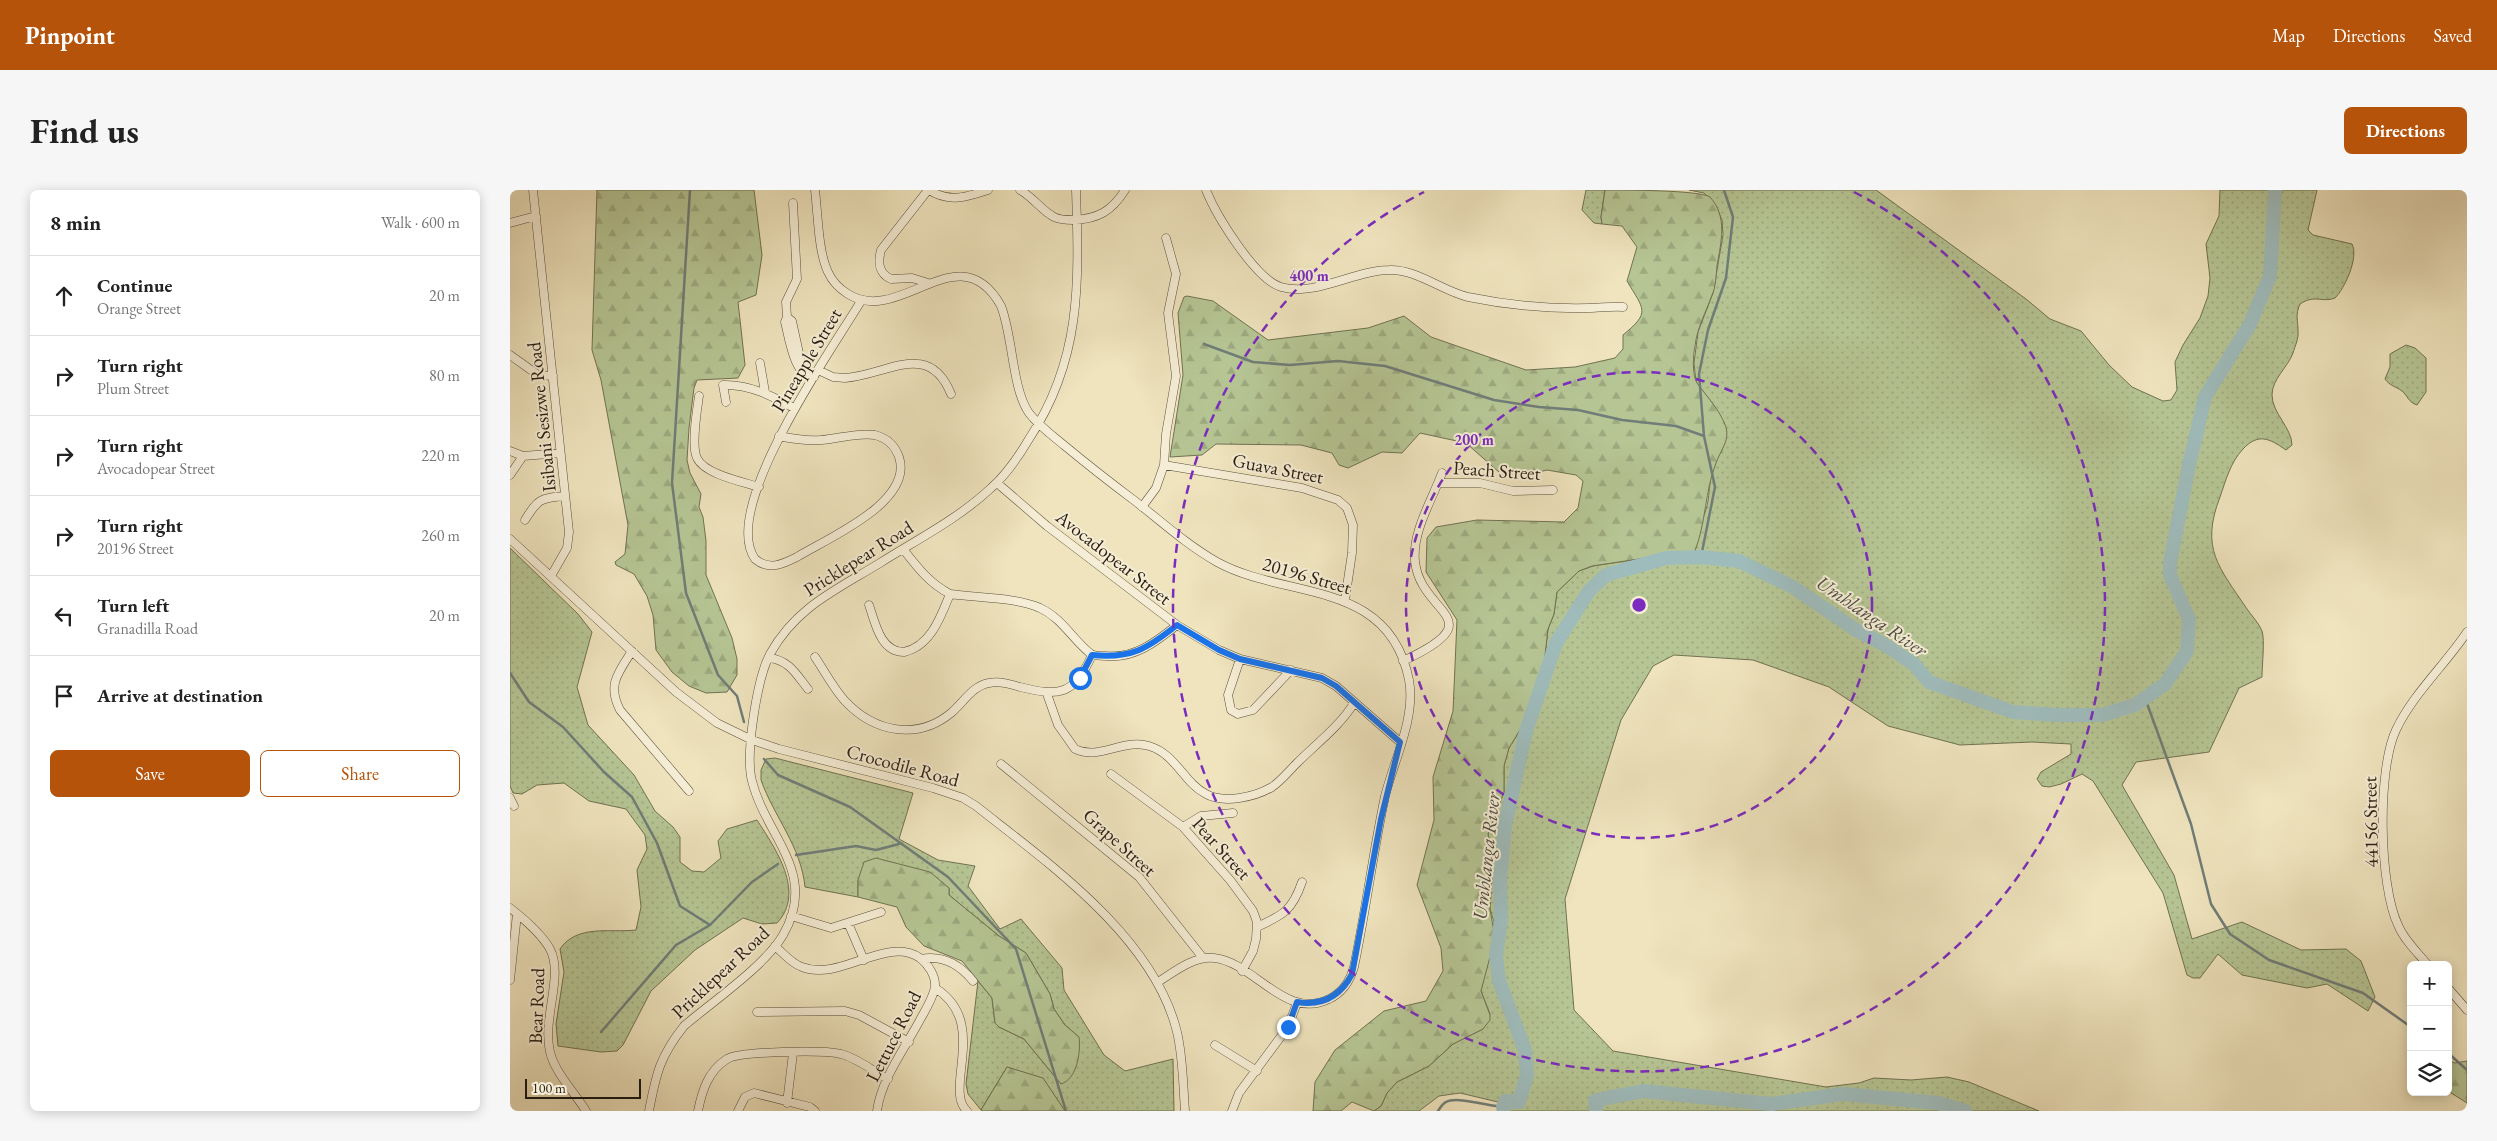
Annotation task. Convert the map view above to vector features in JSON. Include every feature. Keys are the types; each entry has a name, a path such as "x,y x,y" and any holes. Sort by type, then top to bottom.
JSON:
{"street":[{"name":"Isibani Sesizwe Road","path":"533,190 569,542 563,558 551,576"},
{"path":"814,190 827,271 844,292 861,300 888,301 928,283"},
{"path":"928,283 912,278 891,279 881,271 879,262 881,250 928,190 940,196 955,198 988,190"},
{"path":"1020,190 1053,217 1077,220 1096,217 1107,211 1125,190"},
{"name":"Pricklepear Road","path":"649,1111 660,1062 674,1039 684,1026 775,946 791,916 795,894 791,865 752,781 752,740 759,687 769,658 787,629 812,604 946,523 997,483 1021,453 1039,424 1060,379 1073,329 1077,299 1076,190"},
{"path":"1206,190 1223,224 1255,266 1268,279 1281,287 1303,289 1390,270 1403,272 1456,293 1478,299 1563,307 1623,306"},
{"path":"793,204 797,279 786,302 788,317 785,322 795,361 803,374 845,378 912,363 925,364 942,375 951,394"},
{"path":"510,224 536,216"},
{"path":"1142,507 1156,488 1164,465 1166,434 1176,376 1168,313 1176,274 1166,238"},
{"name":"20196 Street","path":"928,283 947,277 963,278 977,281 993,294 1004,313 1023,401 1039,424 1142,507 1204,554 1230,568 1267,581 1345,600 1366,612 1384,628 1403,661 1408,679 1410,698 1381,819 1352,974 1340,993 1327,1000 1313,1004 1297,1002 1218,959 1203,958"},
{"name":"Pineapple Street","path":"779,436 813,440 862,435 880,437 891,443 898,453 901,466 898,485 883,504 797,557 784,563 769,566 755,559 749,548 750,519 759,487 779,436 794,408 813,374 861,300"},
{"path":"510,355 538,374 553,376"},
{"path":"760,363 765,392"},
{"path":"726,402 723,385 734,384 765,392 794,408"},
{"path":"699,396 695,440 696,458 706,468 759,487"},
{"path":"510,451 523,456 560,453"},
{"path":"510,475 523,456"},
{"name":"Guava Street","path":"1164,465 1313,490 1338,500 1350,512 1353,525 1352,553 1345,600"},
{"name":"Peach Street","path":"1403,661 1438,644 1448,630 1448,619 1445,612 1421,583 1415,560 1416,542 1442,473"},
{"name":"Avocadopear Street","path":"997,483 1040,520 1177,625 1219,650 1240,659 1322,678 1336,686 1400,742"},
{"name":"Peach Street","path":"1439,483 1480,483 1513,491 1553,490"},
{"path":"525,520 542,498 565,496"},
{"name":"Crocodile Road","path":"510,539 698,711 716,723 752,740 779,749 933,788 963,798 976,806 1080,891 1108,919 1158,982 1178,1033 1185,1111"},
{"path":"903,549 926,578 950,594 1024,604 1042,609 1058,620 1092,655 1110,657 1132,654 1158,640 1177,625"},
{"path":"869,605 882,639 890,648 904,652 921,644 935,628 950,594"},
{"name":"44156 Street","path":"2425,961 2399,928 2391,904 2383,817 2383,783 2390,746 2405,713 2467,632"},
{"path":"632,652 615,681 614,693 616,702 620,710 689,791"},
{"path":"815,658 844,700 858,713 872,722 900,731 913,730 939,722 975,689 985,684 1002,683 1047,694 1062,691 1076,682 1092,655"},
{"path":"769,658 780,659 788,663 808,689"},
{"path":"1240,659 1228,700 1231,710 1238,714 1253,710 1291,670"},
{"path":"1047,694 1058,725 1075,750 1094,753 1132,743 1151,747 1170,758 1202,792 1208,796 1221,798 1250,795 1272,787 1344,717 1354,703"},
{"name":"Grape Street","path":"1001,764 1139,877 1203,958"},
{"name":"Pear Street","path":"1111,774 1183,827 1241,892 1253,911 1257,927"},
{"path":"1183,827 1201,816 1233,813"},
{"path":"1242,971 1253,951 1257,927 1287,912 1297,897 1302,882"},
{"name":"Bear Road","path":"510,908 537,933 550,951 554,964 555,978 547,1020 551,1054 586,1111"},
{"path":"791,916 826,927 848,923 881,912"},
{"path":"510,980 517,914"},
{"path":"848,923 864,960"},
{"path":"775,946 797,965 808,969 825,970 898,952 912,954 922,959 935,958 951,963 973,981"},
{"path":"1158,982 1186,965 1203,958"},
{"name":"Lettuce Road","path":"878,1111 878,1102 888,1079 909,1042 935,988 931,972 922,959"},
{"path":"935,988 948,998 961,1024 963,1053 960,1100 967,1111"},
{"path":"2452,993 2467,1010"},
{"path":"1232,1111 1239,1094 1288,1027 1297,1002"},
{"path":"757,1012 845,1011 859,1015 909,1042"},
{"path":"1215,1045 1257,1071"},
{"path":"788,1103 793,1053"},
{"path":"698,1111 707,1081 715,1069 728,1058 757,1054 840,1054 888,1079"},
{"path":"738,1111 745,1097 754,1093 812,1109"}],"green space":[{"path":"597,190 754,190 762,255 756,295 738,302 745,365 738,378 697,380 694,388 689,428 687,460 690,473 701,494 699,507 703,517 706,541 706,575 732,638 737,659 737,675 727,692 706,693 689,686 672,672 656,650 653,615 647,596 634,574 616,565 615,562 625,554 628,525 601,380 592,350"},
{"path":"1586,190 1605,190 1601,217 1602,224 1594,223 1582,210"},
{"path":"1605,190 1660,191 1703,195 1710,197 1719,213 1722,230 1715,285 1698,333 1693,365 1695,379 1720,415 1726,427 1727,437 1712,474 1699,540 1695,551 1683,556 1672,554 1592,566 1579,571 1557,592 1554,614 1548,629 1544,664 1520,730 1509,748 1504,766 1504,792 1488,834 1493,857 1490,909 1495,938 1481,991 1490,1020 1483,1029 1453,1044 1429,1066 1397,1082 1387,1093 1381,1106 1374,1111 1352,1102 1341,1111 1313,1111 1315,1082 1335,1050 1384,1011 1426,1001 1443,971 1441,948 1417,885 1434,820 1433,777 1453,711 1457,620 1426,572 1427,538 1436,527 1477,520 1564,522 1578,508 1583,481 1576,475 1547,470 1516,478 1500,473 1466,443 1420,433 1402,453 1382,452 1348,468 1339,465 1332,453 1301,445 1216,444 1202,455 1170,457 1183,375 1178,313 1184,297 1213,301 1268,340 1368,328 1404,316 1431,337 1526,370 1575,367 1615,358 1623,349 1623,335 1638,321 1642,310 1627,281 1637,247 1622,226 1602,224 1601,217"},
{"path":"1689,190 1876,190 2026,299 2050,319 2081,331 2109,365 2132,387 2163,401 2171,400 2177,390 2175,362 2200,318 2208,296 2210,278 2206,244 2219,216 2220,190 2317,190 2308,230 2313,235 2352,244 2354,257 2350,272 2335,298 2305,301 2298,308 2297,342 2291,358 2277,378 2272,395 2275,408 2289,433 2292,445 2286,450 2269,440 2259,439 2248,444 2243,449 2226,478 2214,515 2212,531 2212,544 2221,569 2262,631 2262,677 2239,688 2209,752 2136,762 2122,785 2174,875 2192,939 2242,922 2301,950 2346,949 2361,961 2375,997 2368,1011 2327,984 2307,988 2242,975 2218,954 2200,978 2193,978 2187,975 2163,893 2093,781 2082,774 2061,784 2049,787 2042,786 2037,779 2041,772 2071,754 2071,744 2032,742 1960,745 1888,726 1829,687 1753,660 1674,655 1653,666 1621,720 1565,899 1574,1010 1613,1051 1826,1087 1859,1083 1874,1078 1911,1080 1947,1077 1969,1082 2039,1111 1509,1111 1498,1102 1460,1093 1439,1096 1419,1111 1374,1111 1381,1106 1387,1093 1397,1082 1429,1066 1453,1044 1483,1029 1490,1014 1481,991 1494,922 1490,909 1493,857 1488,834 1504,792 1504,766 1509,748 1520,730 1544,664 1548,629 1554,614 1557,592 1579,571 1593,566 1672,554 1683,556 1705,512 1712,470 1722,451 1715,407 1696,382 1694,363 1698,332 1713,293 1723,235 1722,220 1716,206 1704,193"},
{"path":"2406,345 2415,348 2426,358 2426,392 2417,405 2385,379 2390,367 2390,354"},
{"path":"510,548 578,614 592,632 577,687 588,725 634,775 655,811 673,827 680,837 680,862 692,871 704,872 721,858 718,841 727,829 757,820 779,857 785,870 788,884 789,898 785,911 777,923 762,924 743,918 695,950 651,991 623,1045 617,1051 601,1052 558,1046 556,1024 564,972 560,949 567,941 585,933 636,930 641,907 637,870 647,849 645,835 626,809 589,801 564,783 537,785 522,794 513,793 510,786"},
{"path":"775,758 913,793 899,839 938,860 975,866 968,886 1000,929 1021,919 1062,968 1064,990 1104,1055 1125,1071 1173,1059 1174,1111 1065,1111 1043,1079 1007,1067 981,1110 968,1094 966,1084 978,981 992,998 995,1023 999,1027 1024,1039 1061,1084 1079,1037 1065,1025 1054,1009 1050,994 1026,953 999,936 949,895 949,888 858,880 858,897 805,887 793,845 766,794 761,780 761,770 766,759"},
{"path":"876,858 930,872 949,888 949,895 999,936 1026,953 1050,994 1054,1009 1065,1025 1079,1037 1077,1064 1071,1077 1061,1084 1024,1039 999,1027 995,1023 992,998 962,961 924,946 906,927 897,907 858,897 858,880 864,862"},
{"path":"2467,1061 2467,1103 2452,1094 2452,1062"},
{"path":"1007,1067 1043,1078 1065,1111 981,1110"}],"waterway":[{"path":"690,190 672,483 686,593 718,675 737,696 744,722"},
{"path":"1701,557 1715,487 1704,436 1699,374 1708,330 1726,278 1733,217 1724,190"},
{"name":"Umhlanga River","path":"1504,1111 1505,1101 1519,1102 1527,1075 1525,1050 1499,981 1496,956 1501,920 1500,880 1505,825 1526,731 1556,643 1589,591 1606,575 1666,558 1701,557 1739,561 1793,587 1856,630 1885,645 1914,664 1929,682 2013,712 2057,715 2102,715 2135,705 2165,684 2187,651 2189,619 2170,575 2170,563 2189,465 2205,397 2250,324 2270,276 2275,190"},
{"path":"1204,344 1253,362 1290,365 1338,361 1385,366 1494,400 1539,407 1578,410 1622,420 1676,426 1704,436"},
{"path":"510,673 529,702 563,727 604,772 632,797 657,843 680,906 710,925"},
{"path":"2145,698 2191,824 2211,904 2230,934 2269,960 2363,993 2407,1024"},
{"path":"764,759 778,775 850,807 948,877 1016,949 1066,1111"},
{"path":"796,855 856,846 876,850 899,844"},
{"path":"601,1032 676,945 710,925 752,882 778,864"},
{"path":"2452,1057 2467,1070"},
{"name":"Umhlanga River","path":"1596,1111 1595,1101 1643,1091 1771,1104 1843,1094 1938,1103 1965,1111"},
{"path":"1438,1111 1444,1103 1451,1100 1503,1107"}],"route":[{"path":"1080,678 1092,655 1110,657 1132,654 1158,640 1177,625 1219,650 1240,659 1322,678 1336,686 1400,742 1386,793 1352,974 1340,993 1334,997 1313,1004 1297,1002 1288,1027"}]}
